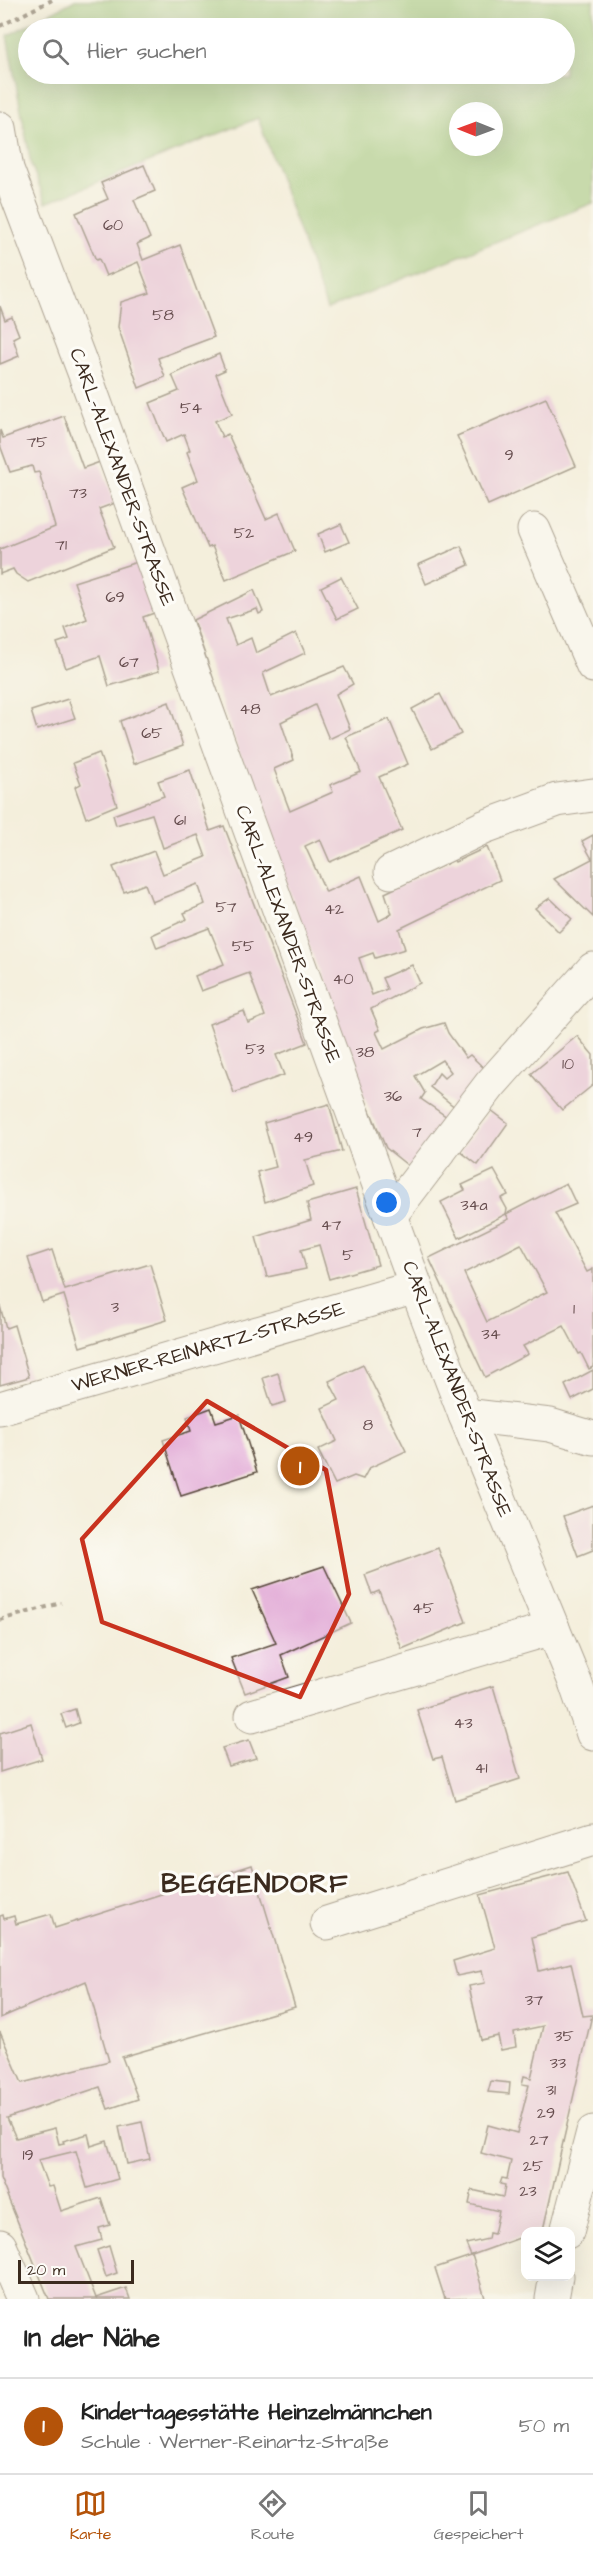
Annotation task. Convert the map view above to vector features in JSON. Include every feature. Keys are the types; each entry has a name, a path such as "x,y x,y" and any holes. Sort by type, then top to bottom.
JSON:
{"street":[{"name":"CARL-ALEXANDER-STRASSE","path":"0,128 7,169 92,394 416,1287 465,1414 553,1628 593,1734"},
{"path":"534,530 593,666"},
{"path":"391,872 484,827 557,800 593,795"},
{"path":"390,1216 490,1085 593,969"},
{"name":"WERNER-REINARTZ-STRASSE","path":"0,1408 416,1287"},
{"path":"465,1414 550,1425 593,1438"},
{"path":"252,1716 553,1628"},
{"path":"327,1923 593,1839"},
{"path":"568,2227 593,2132"},
{"path":"0,2246 23,2299"},
{"path":"552,2299 555,2281"}],"path":[{"path":"0,26 52,0"},
{"path":"0,1620 61,1603"}],"highlighted area":[{"path":"207,1401 326,1470 349,1594 300,1697 102,1622 82,1539"}],"green space":[{"path":"75,0 593,0 593,203 327,309 258,118 46,203 31,164 7,36 18,30 18,84 575,84 575,18 41,18"}],"building":[{"path":"144,165 155,191 134,200 150,238 137,244 143,260 180,245 214,337 158,358 165,377 139,388 118,327 121,302 150,293 138,262 106,276 99,259 96,260 76,213 108,199 101,183"},
{"path":"0,306 5,320 12,317 19,335 13,338 19,356 0,364"},
{"path":"219,354 225,370 216,374 232,414 215,421 222,437 228,434 266,519 279,513 295,551 226,580 212,546 208,548 182,487 198,480 187,452 190,450 184,434 166,442 150,403 179,391 172,375"},
{"path":"546,398 576,466 488,505 457,436"},
{"path":"64,416 83,468 100,462 115,503 99,509 114,547 28,582 16,574 13,569 0,574 0,549 55,527 39,472 34,473 32,466 10,472 0,445 0,430 3,438"},
{"path":"341,524 349,542 325,552 318,534"},
{"path":"461,546 469,565 426,584 418,565"},
{"path":"137,562 157,612 143,617 159,671 109,686 100,656 66,668 57,643 69,639 65,628 87,619 74,582"},
{"path":"341,577 358,609 337,619 321,587"},
{"path":"254,590 263,612 259,614 257,609 226,619 236,645 251,638 256,653 296,633 305,653 263,673 271,697 344,667 353,684 336,694 350,729 329,739 315,705 281,722 294,760 274,769 290,811 333,792 330,785 361,772 346,737 389,719 408,764 379,777 402,830 330,862 320,839 305,846 326,892 361,876 379,921 392,914 385,893 487,847 500,880 399,929 405,949 375,958 373,953 359,958 372,995 387,989 382,978 412,965 420,983 371,1009 380,1030 376,1032 384,1049 423,1029 444,1023 448,1033 466,1058 470,1055 485,1069 456,1108 430,1087 439,1073 444,1078 451,1072 442,1060 415,1076 425,1093 421,1099 447,1117 412,1169 386,1148 363,1094 193,620"},
{"path":"440,694 461,734 432,749 412,709"},
{"path":"68,699 75,718 37,730 31,711"},
{"path":"169,702 183,746 134,764 120,721"},
{"path":"99,753 117,805 86,818 75,787 81,784 73,763"},
{"path":"190,770 210,831 224,826 307,1043 276,1055 284,1075 234,1093 209,1024 244,1011 248,1023 265,1016 249,973 201,991 195,976 224,964 209,928 157,948 152,935 187,919 184,913 205,904 198,884 152,902 145,884 124,892 113,867 154,851 163,874 206,857 198,835 163,848 152,814 116,825 113,815 164,796 158,781"},
{"path":"593,835 593,917 554,879 592,859 582,841"},
{"path":"550,898 572,919 559,932 535,908"},
{"path":"577,1036 593,1055 593,1085 562,1110 531,1074"},
{"path":"329,1104 342,1151 305,1160 313,1186 265,1202 257,1172 276,1167 264,1123"},
{"path":"491,1110 508,1123 478,1165 460,1151"},
{"path":"494,1170 508,1195 501,1198 507,1209 506,1214 459,1238 441,1202 465,1190 462,1185"},
{"path":"566,1183 576,1204 555,1213 587,1272 593,1269 593,1367 589,1369 564,1326 523,1346 528,1354 485,1377 429,1258 509,1219 506,1214","holes":["521,1244 547,1292 487,1322 464,1273"]},
{"path":"356,1189 378,1265 329,1279 319,1245 301,1250 306,1269 267,1277 256,1237 311,1220 307,1203"},
{"path":"52,1250 65,1290 150,1264 167,1320 80,1347 64,1295 42,1302 28,1258"},
{"path":"0,1306 6,1328 14,1325 29,1377 0,1385"},
{"path":"363,1365 406,1451 369,1468 363,1479 354,1476 335,1484 318,1450 337,1441 322,1408 339,1400 329,1381"},
{"path":"593,1370 593,1389 572,1400 565,1385"},
{"path":"278,1373 286,1402 272,1406 263,1378"},
{"path":"211,1408 216,1422 239,1415 257,1472 181,1496 163,1440 191,1431 187,1417"},
{"path":"593,1505 593,1550 578,1556 563,1516"},
{"path":"438,1548 466,1622 402,1649 379,1591 372,1594 365,1575"},
{"path":"324,1566 351,1623 281,1655 289,1677 245,1693 231,1658 276,1643 252,1590"},
{"path":"493,1686 520,1779 455,1800 442,1757 433,1759 417,1710"},
{"path":"75,1709 79,1723 66,1728 61,1714"},
{"path":"31,1723 42,1759 0,1772 0,1733"},
{"path":"249,1740 256,1758 229,1766 222,1748"},
{"path":"252,1865 295,2007 122,2057 138,2099 108,2109 100,2087 7,2118 16,2138 55,2128 59,2144 88,2134 91,2146 107,2141 118,2179 87,2188 76,2151 38,2160 48,2187 53,2186 61,2211 101,2198 110,2225 99,2228 102,2240 76,2247 96,2298 126,2288 130,2299 49,2299 0,2178 0,2032 22,2083 109,2061 86,1981 0,2018 0,1916 3,1915 4,1919 14,1916 16,1924 51,1914 55,1928"},
{"path":"568,1872 586,1921 532,1937 539,1971 571,1963 583,2016 592,2015 544,2227 521,2227 521,2237 472,2255 485,2298 445,2299 435,2268 471,2256 466,2244 488,2239 489,2233 494,2234 499,2211 469,2204 472,2190 503,2197 505,2185 500,2184 502,2178 507,2179 511,2161 481,2153 488,2125 517,2133 529,2085 522,2084 524,2076 531,2078 543,2026 514,2032 516,2047 501,2050 498,2036 481,2040 469,1986 485,1983 482,1971 457,1976 453,1961 495,1948 480,1895"},
{"path":"491,2081 510,2083 509,2094 488,2092"},
{"path":"142,2122 150,2159 127,2164 119,2127"},
{"path":"109,2246 117,2273 106,2277 97,2250"}],"place":[{"name":"Kindertagesstätte Heinzelmännchen","path":"300,1466"}],"district":[{"name":"BEGGENDORF","path":"255,1884"}]}
